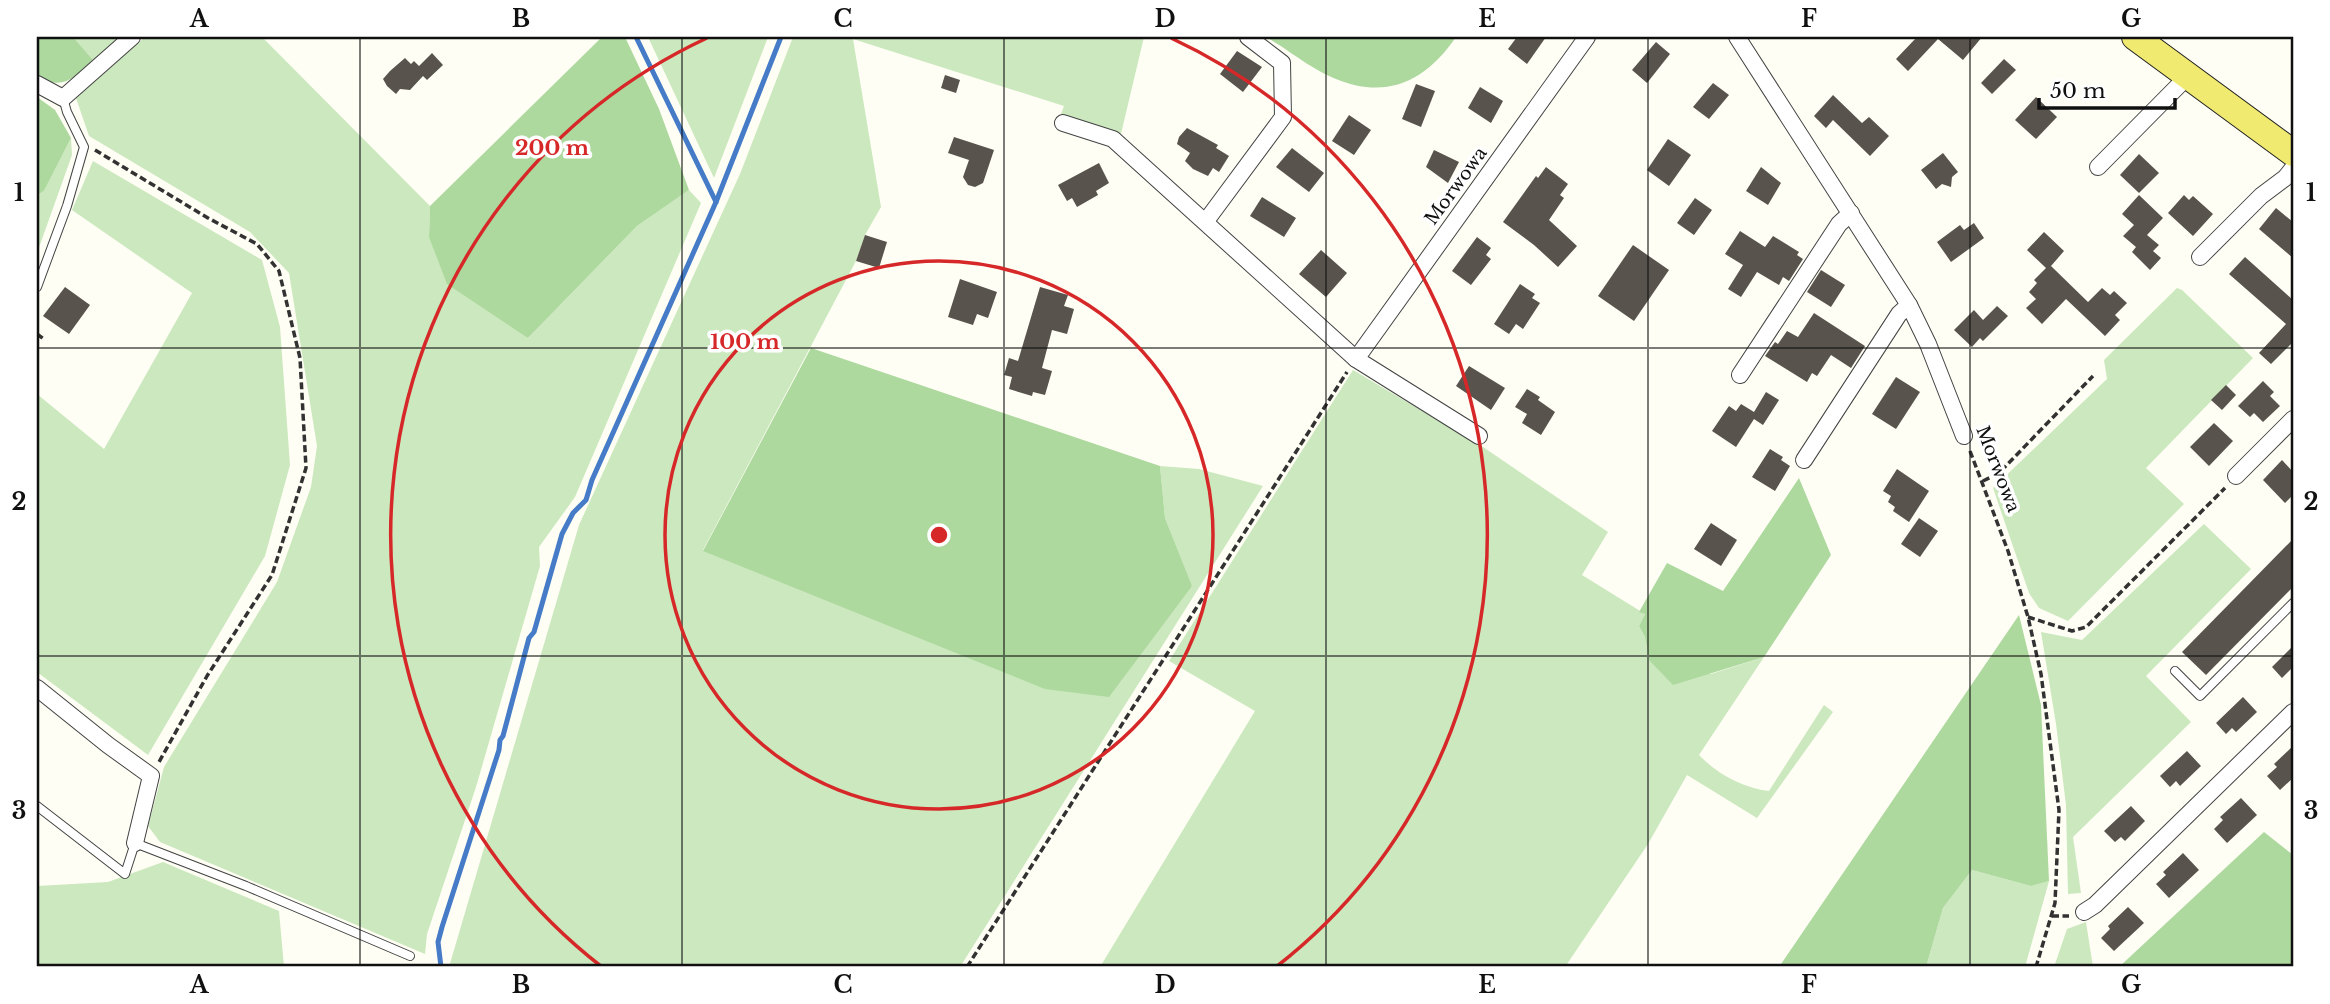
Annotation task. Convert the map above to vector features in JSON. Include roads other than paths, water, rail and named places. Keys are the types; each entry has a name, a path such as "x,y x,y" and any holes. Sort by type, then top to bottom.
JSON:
{"main road":[{"path":"2135,37 2293,153"}],"street":[{"path":"37,84 63,98 132,37"},
{"path":"1206,221 1283,117 1282,64 1248,37"},
{"name":"Morwowa","path":"1356,359 1587,37"},
{"name":"Morwowa","path":"1737,37 1909,305 1928,344 1964,436"},
{"path":"2098,167 2189,75"},
{"path":"1063,122 1113,139 1356,359 1479,436"},
{"path":"2200,257 2293,168"},
{"path":"1740,375 1839,224 1852,213"},
{"path":"1804,460 1899,314 1909,305"},
{"path":"2233,480 2293,419"},
{"path":"37,688 151,776 135,843"},
{"path":"2084,912 2095,905 2293,712"}],"lane":[{"path":"37,287 67,206 84,147 63,98"},
{"path":"2175,671 2200,696 2293,603"},
{"path":"37,806 125,874 135,843 246,886 410,956"}],"waterway":[{"path":"636,37 716,202"},
{"path":"441,967 438,942 442,927 499,750 529,638 534,632 562,534 573,513 586,500 592,480 716,202 781,37"}]}
